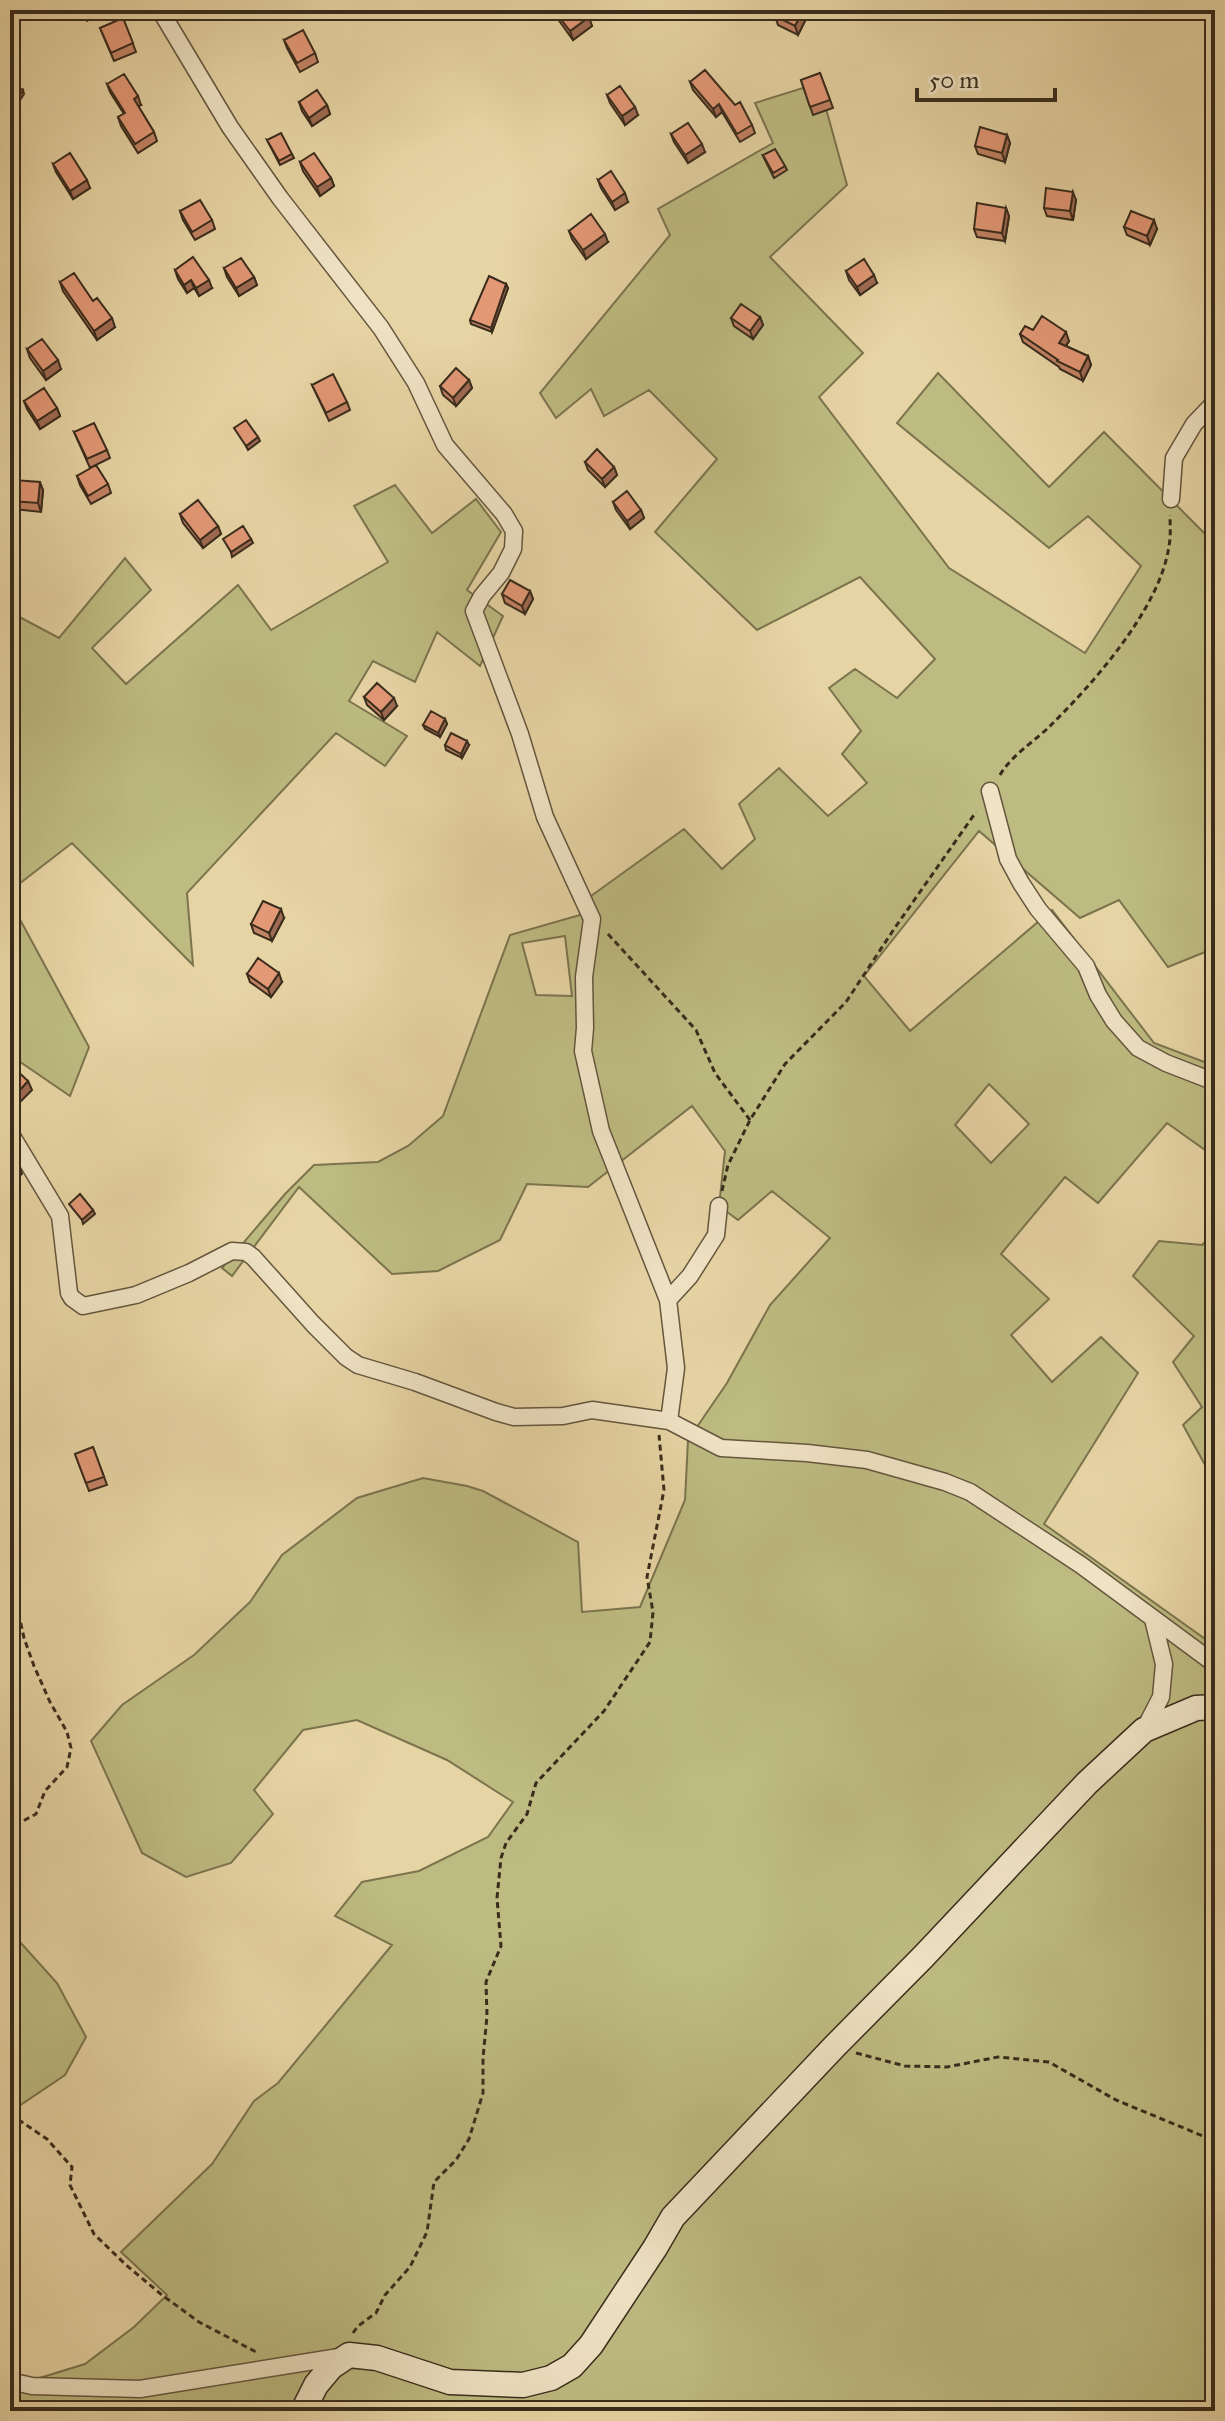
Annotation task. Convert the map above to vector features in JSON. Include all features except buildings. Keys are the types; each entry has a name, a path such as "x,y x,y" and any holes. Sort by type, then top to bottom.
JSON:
{"street":[{"path":"160,10 230,127 280,198 381,328 416,383 445,445 504,514 514,531 513,549 501,573 474,611 520,734 545,817 592,919 584,977 583,1051 601,1131 668,1300 676,1368 663,1420"},
{"path":"1171,499 1174,458 1194,424 1215,402"},
{"path":"990,791 1008,859 1038,909 1086,966 1098,995 1114,1021 1138,1048 1166,1063 1215,1082"},
{"path":"10,1133 60,1216 69,1293 83,1306 136,1295 232,1251 246,1252 313,1324 358,1365 496,1412 514,1417 563,1416 592,1410 663,1420 721,1448 867,1460 970,1492 1081,1565 1215,1664"},
{"path":"668,1300 690,1276 716,1235 719,1206"},
{"path":"10,2381 32,2386 140,2389 349,2355 377,2358 450,2382 523,2385 551,2378 572,2366 591,2345 673,2217 1087,1783 1144,1730 1161,1697 1164,1664 1153,1619"},
{"path":"1144,1730 1196,1708 1215,1707"},
{"path":"303,2411 316,2385 331,2367 349,2355"}],"path":[{"path":"719,1206 728,1165 750,1120 785,1064 846,1002 1005,766 1097,677 1133,627 1157,586 1169,547 1171,499"},
{"path":"592,919 623,948 696,1030 715,1073 750,1120"},
{"path":"349,2355 352,2334 376,2313 385,2295 410,2267 427,2232 434,2182 456,2160 469,2139 479,2109 483,2093 486,1982 501,1946 497,1898 501,1858 506,1843 527,1814 536,1783 604,1711 650,1642 653,1612 647,1577 664,1490 663,1420"},
{"path":"10,1574 29,1652 50,1702 67,1732 71,1748 67,1767 45,1791 36,1814 10,1828"},
{"path":"834,2047 905,2066 947,2067 998,2057 1049,2062 1116,2100 1215,2141"},
{"path":"10,2114 47,2139 72,2167 70,2185 94,2234 126,2265 199,2322 282,2367"}],"shaded area":[{"path":"819,83 847,185 770,257 863,353 819,397 949,568 1085,653 1141,566 1088,516 1049,548 897,423 938,373 1049,487 1104,432 1215,544 1215,948 1168,967 1119,900 1080,918 979,831 864,976 910,1031 1052,910 1154,1043 1215,1066 1215,1157 1167,1123 1098,1203 1065,1177 1001,1254 1049,1299 1011,1335 1052,1382 1101,1337 1138,1373 1044,1524 1215,1646 1215,2411 10,2411 10,2387 85,2364 134,2327 167,2295 121,2252 212,2164 254,2101 278,2083 392,1945 335,1916 362,1882 419,1871 488,1837 513,1802 447,1760 357,1720 303,1730 254,1790 273,1814 231,1863 186,1877 142,1853 91,1741 122,1705 194,1655 250,1602 282,1555 357,1498 423,1478 483,1491 578,1542 582,1612 640,1607 685,1500 688,1440 727,1383 770,1305 830,1238 772,1191 738,1220 719,1206 725,1151 692,1106 588,1187 527,1184 500,1240 438,1271 392,1274 299,1187 232,1276 222,1268 314,1165 378,1162 408,1146 443,1116 510,935 580,915 584,901 684,829 722,869 755,839 739,804 779,768 828,816 867,783 842,754 861,731 829,688 855,669 897,698 935,659 860,577 757,630 655,532 717,459 649,390 604,416 591,389 556,418 540,393 670,235 658,209 773,143 755,103","holes":["565,936 572,996 536,995 522,943","989,1084 1029,1124 991,1163 955,1125"]},
{"path":"395,485 432,533 476,499 501,532 467,590 503,616 480,666 437,632 415,682 373,661 349,701 407,736 385,766 336,733 187,893 193,965 72,843 10,891 10,612 59,638 125,558 151,590 92,648 126,684 238,585 271,630 388,562 354,506"},
{"path":"10,901 89,1047 70,1096 10,1055"},
{"path":"1215,1232 1215,1483 1183,1425 1202,1407 1173,1362 1194,1336 1133,1276 1159,1241 1202,1245"},
{"path":"10,1927 11,1932 57,1983 86,2037 65,2075 10,2112"}]}
